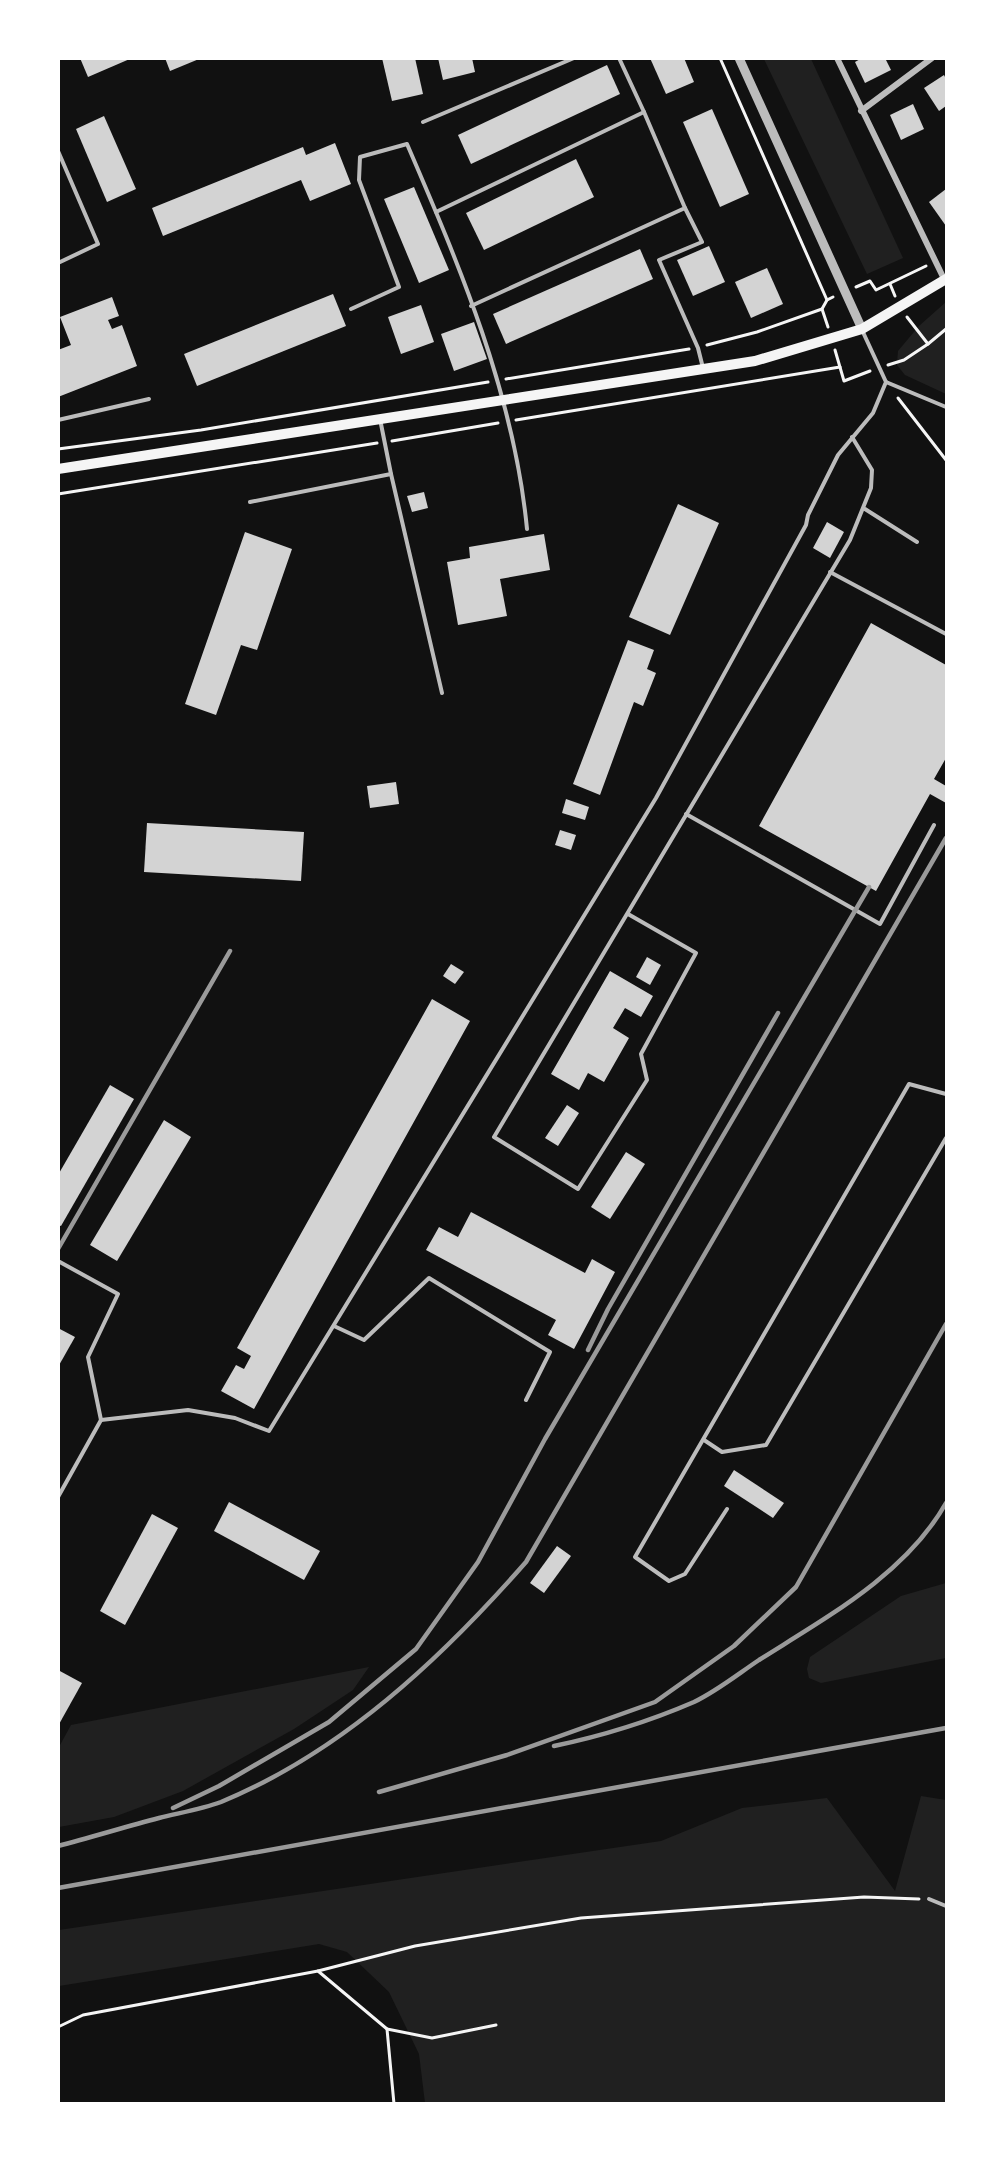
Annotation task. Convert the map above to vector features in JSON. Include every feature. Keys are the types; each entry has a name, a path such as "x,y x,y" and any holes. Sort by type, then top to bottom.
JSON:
{"main road":[{"path":"58,469 504,398 755,361 862,329 946,280"}],"street":[{"path":"739,58 862,329"},
{"path":"837,58 861,111 946,280"},
{"path":"861,111 932,58"}],"lane":[{"path":"423,122 574,58"},
{"path":"619,58 702,243 659,260 698,348 703,368"},
{"path":"436,212 644,112"},
{"path":"351,309 399,287 359,180 360,157 407,144 436,212 504,398 522,479 527,529"},
{"path":"58,151 98,244 58,263"},
{"path":"471,306 685,208"},
{"path":"862,329 886,382 946,407"},
{"path":"101,1420 188,1410 235,1418 269,1431 656,798 806,525 808,515 838,455 873,413 886,382"},
{"path":"58,420 149,399"},
{"path":"380,418 442,693"},
{"path":"628,914 696,953 640,1054 647,1080 578,1189 494,1137 850,540 865,509 871,488 872,470 852,438"},
{"path":"250,502 391,474"},
{"path":"865,509 917,542"},
{"path":"830,572 946,634"},
{"path":"686,814 880,924 934,825"},
{"path":"727,1509 685,1574 669,1581 635,1557 909,1084 946,1094"},
{"path":"704,1440 722,1452 766,1445 946,1138"},
{"path":"58,1260 118,1294 88,1357 101,1420 58,1497"},
{"path":"334,1326 364,1340 429,1278 550,1352 526,1400"},
{"path":"929,1899 946,1906"}],"path":[{"path":"720,58 827,300"},
{"path":"59,449 201,430 698,348 757,332 822,309 827,300 870,281 876,290 935,261"},
{"path":"890,284 901,308 928,344"},
{"path":"822,309 844,381 904,360 946,329"},
{"path":"58,494 840,367"},
{"path":"886,382 946,460"},
{"path":"58,2027 83,2015 318,1971 415,1946 581,1918 864,1898 929,1899"},
{"path":"318,1971 387,2029 432,2038 496,2025"},
{"path":"387,2029 394,2103"}],"shaded area":[{"path":"764,59 811,59 903,258 867,274"},
{"path":"946,302 946,394 905,375 897,365 898,351 919,326"},
{"path":"946,1583 946,1658 821,1683 809,1678 807,1669 810,1657 901,1596"},
{"path":"369,1667 353,1690 294,1729 183,1791 114,1817 59,1827 59,1747 71,1725"},
{"path":"921,1796 946,1800 946,2103 425,2103 419,2054 389,1992 347,1952 319,1944 59,1986 59,1930 661,1841 742,1808 827,1798 895,1891"}],"building":[{"path":"80,58 132,58 88,77"},
{"path":"165,58 199,58 199,59 170,71"},
{"path":"382,58 415,58 423,94 392,101"},
{"path":"438,58 472,58 475,72 443,80"},
{"path":"650,58 684,58 694,82 666,94"},
{"path":"862,58 885,58 891,70 865,83 855,62"},
{"path":"607,65 620,94 471,164 458,135"},
{"path":"944,75 946,106 939,111 924,88"},
{"path":"913,104 924,129 901,140 890,115"},
{"path":"712,109 749,194 720,207 683,122"},
{"path":"104,116 136,189 107,202 76,129"},
{"path":"335,143 351,184 310,201 301,180 163,236 152,208 303,147 306,155"},
{"path":"576,159 594,197 484,250 466,213"},
{"path":"414,187 449,270 419,283 384,199"},
{"path":"946,189 946,226 929,202"},
{"path":"709,246 725,282 693,296 677,260"},
{"path":"640,249 653,279 506,344 493,314"},
{"path":"767,268 783,304 751,318 735,282"},
{"path":"333,294 346,326 197,386 184,354"},
{"path":"112,297 119,316 108,320 112,329 122,325 137,366 58,397 58,350 71,345 60,317"},
{"path":"421,305 434,342 401,354 388,317"},
{"path":"474,322 487,359 454,371 441,334"},
{"path":"424,492 428,508 412,512 407,496"},
{"path":"678,504 719,523 670,635 629,617"},
{"path":"827,522 844,532 830,558 813,548"},
{"path":"245,532 292,549 257,650 241,645 216,715 185,704"},
{"path":"544,534 550,570 500,579 507,616 458,625 447,562 470,558 469,547"},
{"path":"871,623 946,665 946,758 934,779 946,786 946,803 930,794 876,891 759,826"},
{"path":"628,640 654,650 647,669 656,673 643,706 634,702 600,795 573,784"},
{"path":"396,782 399,804 370,808 367,786"},
{"path":"566,799 589,807 585,820 562,813"},
{"path":"147,823 304,832 301,881 144,872"},
{"path":"560,830 576,835 571,850 555,845"},
{"path":"647,957 661,965 650,985 636,977"},
{"path":"451,964 464,972 455,984 443,976"},
{"path":"610,971 653,996 641,1017 625,1008 613,1028 629,1038 604,1082 588,1073 579,1090 551,1074"},
{"path":"432,999 470,1021 254,1409 221,1391 236,1365 244,1369 251,1356 237,1348"},
{"path":"110,1085 134,1099 61,1226 58,1225 58,1175"},
{"path":"567,1105 579,1113 558,1146 545,1138"},
{"path":"164,1120 191,1137 117,1261 90,1245"},
{"path":"626,1152 645,1164 610,1219 591,1207"},
{"path":"471,1212 585,1273 592,1259 615,1272 574,1349 548,1335 556,1320 426,1250 439,1227 458,1237"},
{"path":"58,1328 75,1337 58,1367"},
{"path":"734,1470 784,1503 773,1518 724,1486"},
{"path":"229,1502 320,1551 304,1580 214,1531"},
{"path":"152,1514 178,1528 125,1625 100,1611"},
{"path":"557,1546 571,1556 544,1593 530,1583"},
{"path":"58,1670 82,1683 58,1726"}],"railway":[{"path":"58,1846 221,1802 308,1757 387,1700 424,1667 460,1633 526,1562 946,838"},
{"path":"173,1808 219,1786 329,1722 416,1649 478,1562 545,1439 869,887"},
{"path":"58,1249 230,951"},
{"path":"588,1350 608,1309 778,1013"},
{"path":"379,1792 507,1755 655,1702 734,1646 796,1587 946,1324"},
{"path":"554,1746 643,1722 711,1693 838,1610 887,1573 929,1528 946,1503"},
{"path":"58,1888 946,1728"}]}
